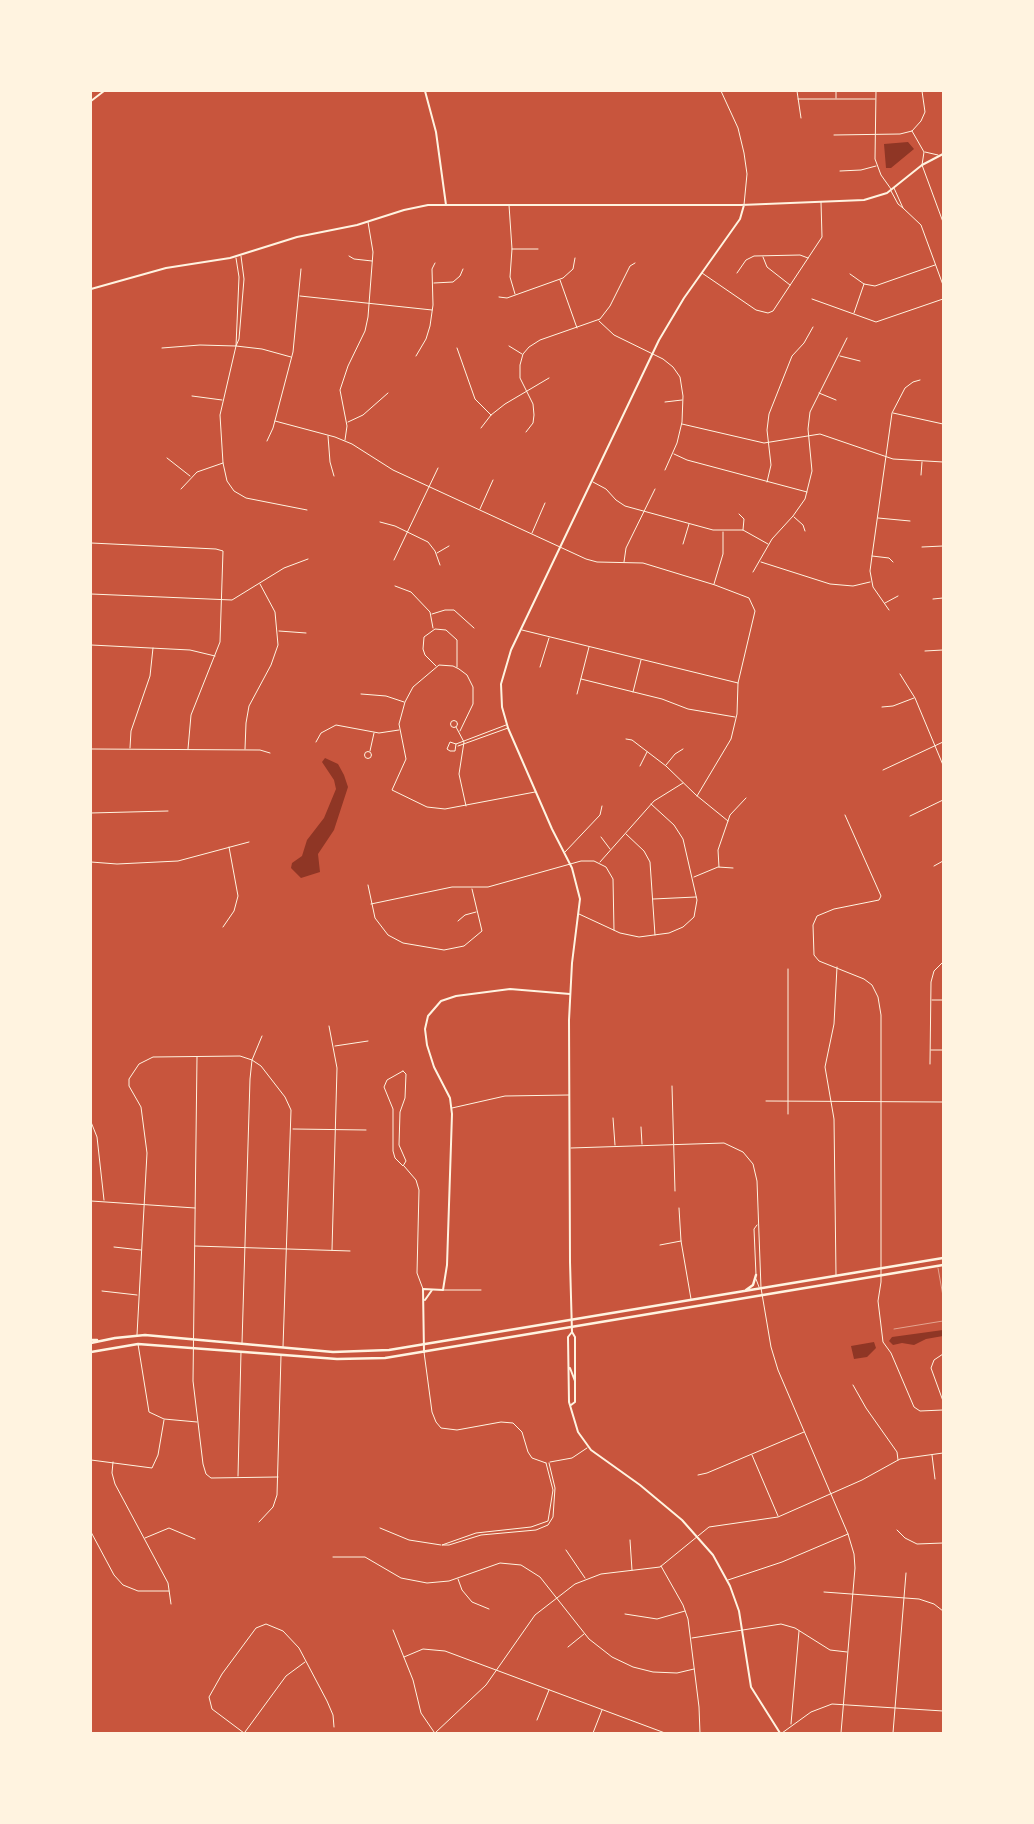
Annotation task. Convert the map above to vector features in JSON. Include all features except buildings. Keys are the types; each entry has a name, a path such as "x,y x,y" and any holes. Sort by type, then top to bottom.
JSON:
{"highway":[{"path":"91,1342 137,1335 283,1348 362,1352 424,1345 943,1258"},
{"path":"91,1352 138,1344 281,1355 364,1359 424,1352 943,1265"},
{"path":"742,1292 753,1285 756,1275"},
{"path":"91,1356 97,1350"}],"main road":[{"path":"91,100 104,91"},
{"path":"425,91 436,132 446,205"},
{"path":"91,288 166,268 241,256 297,237 368,222 415,207 446,205 744,205 864,200 892,189 922,165 943,154"},
{"path":"571,1405 575,1402 575,1337 572,1332 571,1320 570,994 573,953 579,914 579,893 571,865 535,792 506,724 502,707 501,683 507,661 521,630 653,354 674,314 742,216 744,205"},
{"path":"424,1352 423,1290 443,1290 448,1251 452,1109 450,1098 431,1060 426,1038 428,1016 437,1004 456,996 510,989 570,994"},
{"path":"424,1302 428,1292 432,1290"},
{"path":"572,1332 568,1337 572,1379 575,1382"},
{"path":"570,1364 569,1402 575,1426 588,1447 646,1490 698,1535 713,1554 736,1602 751,1687 781,1733"}],"street":[{"path":"721,91 738,128 744,153 747,174 744,205"},
{"path":"797,91 801,118"},
{"path":"836,91 836,99"},
{"path":"876,91 875,134 877,166 903,208"},
{"path":"834,135 900,134 912,131 921,121 924,112 922,91"},
{"path":"798,100 875,98"},
{"path":"912,131 924,152 922,165 943,222"},
{"path":"924,152 938,155"},
{"path":"840,171 861,170 877,166"},
{"path":"892,189 898,204 921,225 943,285"},
{"path":"702,273 761,312 768,313 777,308 823,231 821,202"},
{"path":"509,205 512,249 510,280 516,295"},
{"path":"345,441 347,422 340,390 348,366 365,331 372,262 372,244 368,222"},
{"path":"512,249 538,249"},
{"path":"763,255 767,267 791,285"},
{"path":"738,273 750,257 800,255 808,258"},
{"path":"241,256 244,279 239,339 223,400 220,421 223,463 228,484 240,495 307,510"},
{"path":"349,256 354,259 372,262"},
{"path":"236,257 239,282 236,346"},
{"path":"499,297 504,298 516,295 560,280 573,269 575,258"},
{"path":"416,356 429,332 432,310 432,269 435,263"},
{"path":"526,432 533,423 534,415 533,404 519,374 523,354 536,342 598,320 610,306 625,274 635,263"},
{"path":"850,274 864,284 881,284 935,264"},
{"path":"267,440 275,422 292,358 302,269"},
{"path":"433,283 453,282 460,276 463,269"},
{"path":"560,280 577,328"},
{"path":"853,314 864,284"},
{"path":"299,296 432,310"},
{"path":"812,299 868,321 879,322 943,299"},
{"path":"598,320 614,335 668,362 678,373 683,388 682,424 673,454 665,470"},
{"path":"767,482 771,465 768,418 792,356 804,343 813,327"},
{"path":"753,572 768,544 793,516 808,493 812,471 808,418 818,392 840,355 847,338"},
{"path":"162,348 200,345 236,346 262,349 292,358"},
{"path":"509,346 523,354"},
{"path":"458,348 475,399 491,416"},
{"path":"840,355 860,362"},
{"path":"482,428 491,416 549,378"},
{"path":"889,610 872,582 872,556 885,457 892,413 905,388 913,382 920,380"},
{"path":"818,392 836,400"},
{"path":"347,422 363,415 388,393"},
{"path":"192,396 223,400"},
{"path":"665,402 683,400"},
{"path":"892,413 943,424"},
{"path":"275,422 345,441 383,465 592,561 644,564 744,594 752,602 755,611 738,683 736,718 728,745 697,796"},
{"path":"682,424 769,443 808,435 833,437 885,457 943,462"},
{"path":"328,435 330,462 334,476"},
{"path":"673,454 687,460 808,493"},
{"path":"167,458 190,476"},
{"path":"921,475 922,461"},
{"path":"181,489 190,476 206,467 223,463"},
{"path":"394,560 438,468"},
{"path":"479,510 493,480"},
{"path":"592,482 606,489 620,503 723,531 742,530 768,544"},
{"path":"624,563 626,548 655,489"},
{"path":"532,534 545,503"},
{"path":"739,514 744,519 742,530"},
{"path":"793,516 803,525 805,531"},
{"path":"877,518 910,521"},
{"path":"380,522 408,532 428,542 437,554 440,565"},
{"path":"683,544 689,523"},
{"path":"714,584 722,554 723,531"},
{"path":"91,543 220,549 224,551 220,642 191,715 188,749"},
{"path":"437,554 449,546"},
{"path":"922,547 943,546"},
{"path":"872,556 889,558 893,562"},
{"path":"91,594 235,599 284,568 308,559"},
{"path":"760,562 830,584 853,586 872,582"},
{"path":"245,750 246,715 252,696 274,657 278,631 273,605 260,584"},
{"path":"395,586 411,592 432,614 433,630"},
{"path":"884,603 898,596"},
{"path":"933,599 943,598"},
{"path":"432,614 445,610 454,610 474,628"},
{"path":"436,666 423,650 424,637 433,630 446,630 457,640 457,667"},
{"path":"521,630 738,683"},
{"path":"278,631 306,633"},
{"path":"540,667 549,638"},
{"path":"91,645 199,651 216,656"},
{"path":"577,694 590,646"},
{"path":"130,749 131,731 150,676 153,648"},
{"path":"925,652 943,650"},
{"path":"633,692 642,659"},
{"path":"460,731 472,704 474,694 470,679 457,667 449,665 436,666 412,689 404,702 400,730 406,759 392,790 426,807 445,809 466,807 535,792"},
{"path":"900,674 914,698 943,765"},
{"path":"581,679 662,699 688,709 736,718"},
{"path":"361,694 386,696 404,702"},
{"path":"882,707 893,706 914,698"},
{"path":"506,724 456,744 450,742 446,748 453,752 457,747 508,728"},
{"path":"316,742 321,733 336,725 374,732 390,733 400,730"},
{"path":"456,727 464,740 459,774 466,807"},
{"path":"370,751 374,732"},
{"path":"626,739 632,740 666,766 697,796 728,821"},
{"path":"883,770 943,742"},
{"path":"91,749 266,750 270,752"},
{"path":"666,766 675,754 683,749"},
{"path":"640,766 647,751"},
{"path":"600,862 652,804 683,783"},
{"path":"719,867 718,850 728,821 733,809 746,798"},
{"path":"910,816 943,800"},
{"path":"579,914 614,930 633,936 655,936 677,929 691,920 697,910 697,897 679,832 652,804"},
{"path":"565,853 600,815 602,806"},
{"path":"91,813 168,811"},
{"path":"845,815 882,896 878,900 822,912 816,918 813,925 815,957 819,961 864,979 872,986 878,997 881,1015 880,1276 878,1301 884,1345 891,1353 914,1407 920,1411 943,1410"},
{"path":"625,833 649,858 655,936"},
{"path":"601,837 611,850"},
{"path":"91,862 168,862 249,842"},
{"path":"223,927 234,911 238,896 228,846"},
{"path":"371,904 441,889 488,887 585,860 600,862 608,869 613,879 614,930"},
{"path":"934,866 943,861"},
{"path":"693,877 719,867 733,868"},
{"path":"368,885 371,904 381,928 392,938 403,943 438,950 455,949 468,944 483,929 472,888"},
{"path":"653,899 697,897"},
{"path":"458,921 465,915 477,912"},
{"path":"930,1064 932,974 943,962"},
{"path":"836,1276 835,1133 832,1101 825,1068 834,1024 837,967"},
{"path":"788,969 788,1114"},
{"path":"931,1000 943,1000"},
{"path":"329,1026 337,1068 332,1250"},
{"path":"242,1344 252,1060 262,1036"},
{"path":"334,1047 368,1041"},
{"path":"930,1050 943,1050"},
{"path":"197,1056 193,1386 203,1464 207,1476 211,1478 278,1478"},
{"path":"137,1335 147,1144 141,1107 128,1084 135,1068 148,1058 235,1056 252,1060 261,1066 288,1101 291,1110 288,1249 283,1348"},
{"path":"403,1166 406,1161 399,1145 400,1112 405,1098 406,1074 403,1071 387,1080 384,1089 393,1109 393,1151 398,1161 403,1166 412,1175 419,1190 418,1273 423,1290"},
{"path":"672,1086 675,1191"},
{"path":"452,1109 505,1096 570,1096"},
{"path":"766,1101 943,1102"},
{"path":"613,1118 615,1146"},
{"path":"91,1122 97,1137 104,1201"},
{"path":"642,1127 642,1146"},
{"path":"292,1129 366,1130"},
{"path":"570,1148 724,1143 743,1152 752,1164 756,1175 761,1288 774,1358 848,1534 855,1561 841,1733"},
{"path":"91,1201 195,1208"},
{"path":"679,1208 681,1241 691,1300"},
{"path":"757,1225 754,1229 756,1275 757,1285 761,1288"},
{"path":"660,1245 681,1241"},
{"path":"114,1246 142,1250"},
{"path":"195,1246 350,1251"},
{"path":"443,1290 481,1290"},
{"path":"102,1291 138,1295"},
{"path":"138,1344 148,1409 153,1416 197,1422"},
{"path":"238,1477 241,1352"},
{"path":"424,1352 432,1412 441,1428 457,1430 501,1422 513,1423 522,1432 528,1452 532,1458 547,1463 572,1458 588,1447"},
{"path":"943,1354 934,1360 931,1368 943,1402"},
{"path":"259,1522 275,1504 278,1478 281,1355"},
{"path":"853,1385 866,1408 898,1452 898,1460"},
{"path":"91,1460 152,1468 158,1455 164,1419"},
{"path":"698,1475 707,1473 804,1432"},
{"path":"393,1630 413,1680 421,1713 435,1733 481,1690 535,1615 556,1597 586,1578 601,1574 661,1566 676,1556 698,1535 719,1524 778,1517 862,1480 898,1460 943,1453"},
{"path":"752,1454 778,1517"},
{"path":"932,1454 934,1479"},
{"path":"112,1462 115,1484 170,1591 171,1604"},
{"path":"380,1528 409,1540 442,1545 449,1545 481,1535 536,1530 548,1525 553,1517 555,1491 547,1463"},
{"path":"144,1538 170,1528 195,1539"},
{"path":"897,1530 908,1540 917,1544 943,1544"},
{"path":"91,1532 114,1575 123,1585 138,1591 170,1591"},
{"path":"727,1581 782,1562 848,1534"},
{"path":"630,1540 632,1571"},
{"path":"566,1550 586,1578"},
{"path":"333,1557 365,1557 410,1581 435,1583 458,1578 496,1564 515,1564 536,1573 584,1634 606,1654 633,1667 668,1673 694,1669"},
{"path":"661,1566 686,1611 691,1638 700,1733"},
{"path":"893,1733 906,1573"},
{"path":"458,1578 468,1598 476,1605 489,1609"},
{"path":"824,1592 924,1600 942,1610"},
{"path":"625,1614 657,1619 686,1611"},
{"path":"306,1661 286,1676 245,1733 214,1711 210,1706 209,1698 222,1674 256,1628 266,1624 273,1625 287,1634 299,1648 306,1661 327,1701 333,1716 334,1727"},
{"path":"691,1638 781,1624 800,1630 830,1650 848,1652"},
{"path":"791,1725 800,1630"},
{"path":"568,1647 584,1634"},
{"path":"404,1657 423,1649 438,1649 665,1733"},
{"path":"537,1720 549,1690"},
{"path":"781,1733 822,1707 844,1703 943,1711"},
{"path":"593,1733 602,1709"},
{"path":"653,1733 654,1729"}],"lane":[{"path":"938,1266 943,1296"},
{"path":"894,1329 943,1321"}],"shaded area":[{"path":"908,142 914,149 891,168 886,168 884,144"},
{"path":"325,758 338,764 348,787 334,830 318,854 320,872 301,878 291,868 292,863 302,856 307,840 324,818 336,789 334,780 322,762"},
{"path":"943,1330 943,1336 926,1339 914,1345 902,1343 893,1345 889,1341 892,1337"},
{"path":"874,1342 876,1348 867,1357 854,1359 851,1346"}]}
